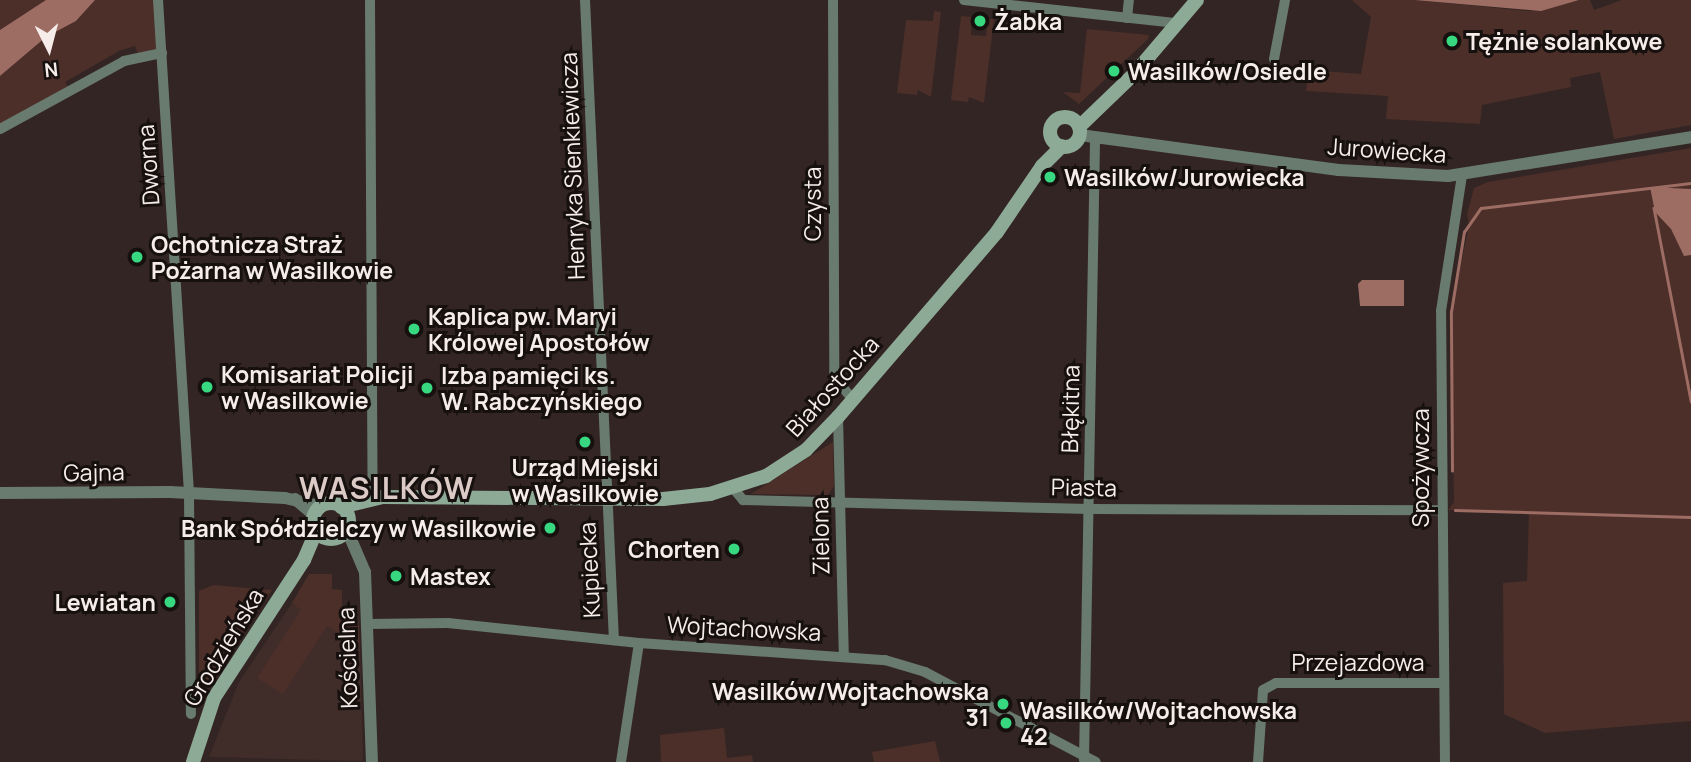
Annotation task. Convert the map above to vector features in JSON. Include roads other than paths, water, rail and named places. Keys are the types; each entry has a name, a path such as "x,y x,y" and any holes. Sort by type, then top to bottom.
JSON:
{"main road":[{"path":"1077,127 1057,119 1051,128 1057,143 1073,145 1077,127 1197,0"},
{"name":"Białostocka","path":"371,500 663,499 733,488 787,465 838,417 997,232 1057,143"},
{"path":"344,522 317,511 320,535 344,522 371,500"},
{"name":"Grodzieńska","path":"193,762 215,698 320,535"}],"street":[{"name":"Dworna","path":"158,0 188,495 191,714"},
{"path":"370,0 371,500"},
{"name":"Henryka Sienkiewicza","path":"585,0 607,498"},
{"name":"Czysta","path":"833,0 834,377 853,400"},
{"path":"964,0 1177,23"},
{"path":"1127,18 1129,0"},
{"path":"1274,59 1285,0"},
{"path":"0,129 124,61 162,53"},
{"name":"Jurowiecka","path":"1077,127 1095,140 1339,170 1462,176 1691,137"},
{"name":"Błękitna","path":"1088,760 1095,140"},
{"name":"Spożywcza","path":"1445,762 1441,312 1462,176"},
{"name":"Zielona","path":"838,417 844,655"},
{"name":"Piasta","path":"733,488 743,500 1090,509 1441,510"},
{"name":"Gajna","path":"0,493 295,499 317,511"},
{"name":"Kupiecka","path":"607,498 614,640"},
{"name":"Kościelna","path":"344,522 365,572 372,762"},
{"name":"Wojtachowska","path":"367,624 448,623 639,643 844,655 925,672 1088,760"},
{"path":"621,762 639,643"},
{"name":"Przejazdowa","path":"1258,762 1263,690 1276,683 1443,683"}],"waterway":[{"path":"1452,471 1451,312 1464,232 1481,208 1691,183"},
{"path":"1654,208 1691,401"},
{"path":"1455,510 1691,517"}],"place":[{"name":"Żabka","path":"980,21"},
{"name":"Tężnie solankowe","path":"1452,41"},
{"name":"Wasilków/Osiedle","path":"1114,71"},
{"name":"Wasilków/Jurowiecka","path":"1050,177"},
{"name":"Ochotnicza Straż Pożarna w Wasilkowie","path":"137,257"},
{"name":"Kaplica pw. Maryi Królowej Apostołów","path":"414,329"},
{"name":"Komisariat Policji w Wasilkowie","path":"207,387"},
{"name":"Izba pamięci ks. W. Rabczyńskiego","path":"427,388"},
{"name":"Urząd Miejski w Wasilkowie","path":"585,442"},
{"name":"Bank Spółdzielczy w Wasilkowie","path":"550,528"},
{"name":"Chorten","path":"734,549"},
{"name":"Mastex","path":"396,576"},
{"name":"Lewiatan","path":"170,602"},
{"name":"Wasilków/Wojtachowska 31","path":"1003,704"},
{"name":"Wasilków/Wojtachowska 42","path":"1006,723"}],"district":[{"name":"WASILKÓW","path":"387,488"}]}
